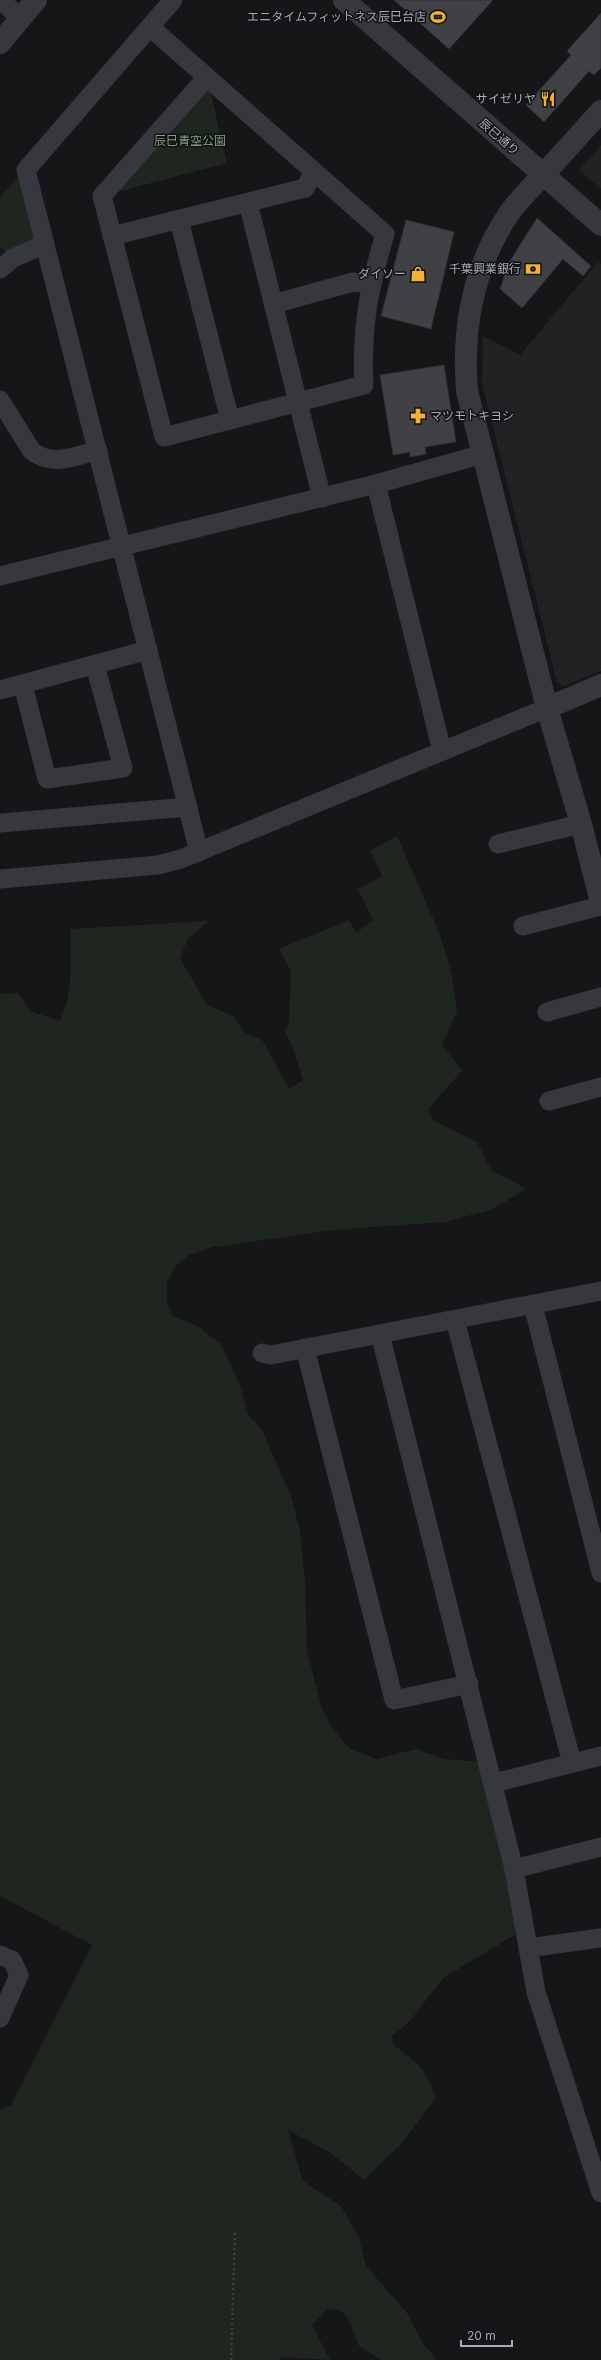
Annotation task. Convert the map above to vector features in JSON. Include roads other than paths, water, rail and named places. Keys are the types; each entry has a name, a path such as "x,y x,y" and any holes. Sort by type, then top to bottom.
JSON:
{"street":[{"path":"0,0 22,18"},
{"path":"0,43 36,0"},
{"path":"173,0 26,170 123,546 199,852"},
{"name":"辰巳通り","path":"344,0 601,225"},
{"path":"150,27 385,234 370,284 362,352 364,385 164,437 102,196 206,77"},
{"path":"601,111 508,215 495,238 475,287 469,312 466,341 467,385 483,454 547,708 581,824 601,902"},
{"path":"112,236 305,188 314,172"},
{"path":"248,203 322,498"},
{"path":"179,220 230,420"},
{"path":"0,269 13,258 45,244"},
{"path":"273,304 353,282 370,284"},
{"path":"0,400 31,450 47,460 58,460 98,450"},
{"path":"0,576 322,498 483,454"},
{"path":"376,484 442,751"},
{"path":"0,690 148,650"},
{"path":"23,685 47,780 122,768 95,665"},
{"path":"0,879 158,865 199,852 601,685"},
{"path":"0,823 188,807"},
{"path":"498,844 581,824"},
{"path":"523,926 601,906"},
{"path":"547,1012 601,997"},
{"path":"549,1101 601,1087"},
{"path":"262,1353 271,1355 601,1291"},
{"path":"533,1305 601,1573"},
{"path":"455,1320 572,1764"},
{"path":"380,1334 494,1783 514,1869 536,1992 601,2193"},
{"path":"305,1348 394,1700 469,1684"},
{"path":"494,1783 601,1756"},
{"path":"514,1869 601,1847"},
{"path":"528,1948 601,1938"},
{"path":"0,1955 12,1960 19,1975 0,2018"}],"place":[{"name":"エニタイムフィットネス辰巳台店","path":"438,17"},
{"name":"サイゼリヤ","path":"548,99"},
{"name":"千葉興業銀行","path":"533,269"},
{"name":"ダイソー","path":"418,274"},
{"name":"マツモトキヨシ","path":"418,416"}],"park label":[{"name":"辰巳青空公園","path":"190,141"}]}
